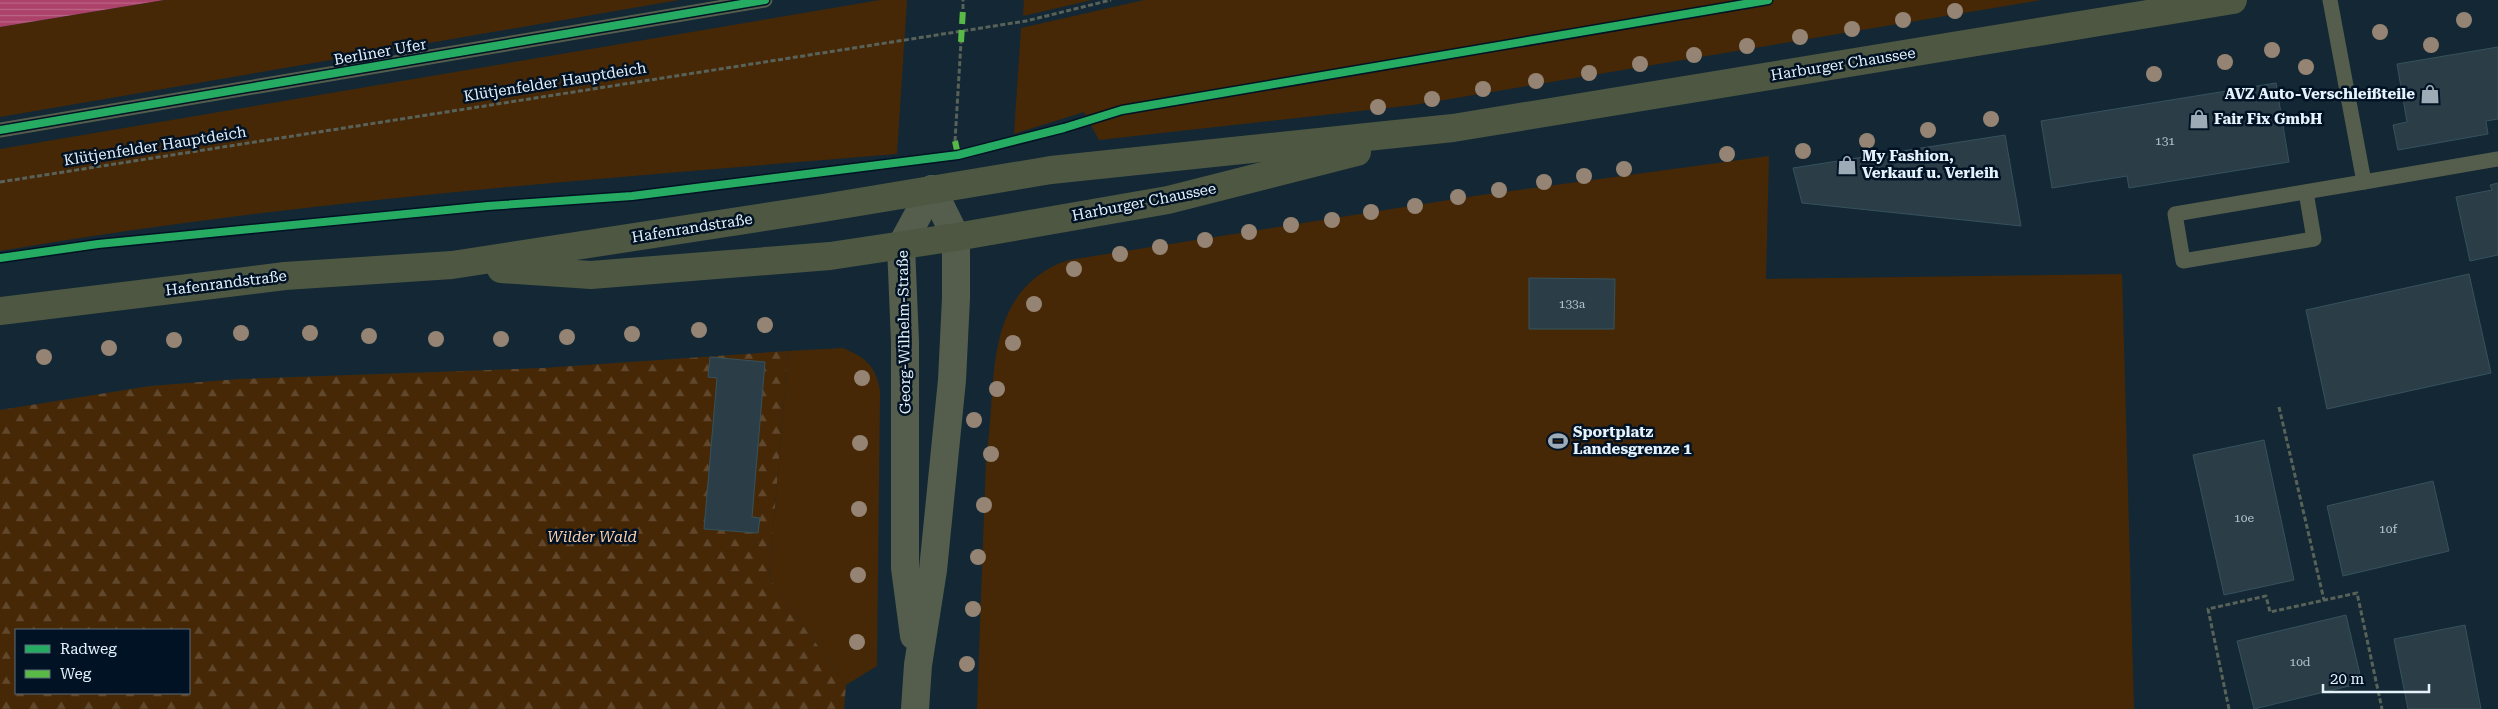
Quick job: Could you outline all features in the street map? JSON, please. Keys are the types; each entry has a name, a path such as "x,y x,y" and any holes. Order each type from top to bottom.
{"main road":[{"name":"Harburger Chaussee","path":"932,189 1051,170 1453,128 2233,0"},
{"name":"Harburger Chaussee","path":"830,256 956,237 1168,200 1453,128"},
{"name":"Hafenrandstraße","path":"0,311 285,276 452,265 823,208 932,189"},
{"name":"Hafenrandstraße","path":"452,265 591,275 830,256"}],"street":[{"name":"Georg-Wilhelm-Straße","path":"916,709 918,665 933,570 952,380 956,237 932,189"},
{"name":"Georg-Wilhelm-Straße","path":"918,665 905,568 905,342 901,246 932,189"}],"lane":[{"name":"Berliner Ufer","path":"0,130 765,0"},
{"path":"2330,0 2364,182"},
{"path":"2306,192 2314,240 2183,261 2175,214 2498,159"}],"path":[{"path":"963,9 964,0"},
{"path":"955,141 961,42"},
{"path":"2280,407 2324,600"},
{"path":"2229,709 2208,610 2266,596 2270,612 2357,593 2382,709"}],"green space":[{"path":"164,0 679,0 0,117 0,27"},
{"path":"880,0 907,0 897,154 560,182 335,204 112,233 0,251 0,149"},
{"path":"1024,0 1092,0 1023,16"},
{"path":"1144,0 2041,0 1414,105 1099,140 1084,112 1014,134 1021,28"},
{"name":"Sportplatz Landesgrenze 1","path":"1769,156 1766,279 2122,274 2134,709 977,709 986,458 994,375 998,347 1005,322 1016,298 1034,279 1068,260 1474,196"},
{"path":"843,348 858,355 868,364 876,375 880,391 877,666 846,685 769,578 788,351"},
{"name":"Wilder Wald","path":"788,351 769,578 846,685 844,709 0,709 0,410 150,386 239,379 543,368"}],"shaded area":[{"path":"0,0 164,0 0,27"}],"building":[{"path":"2498,47 2498,119 2486,121 2488,134 2398,150 2393,125 2407,122 2397,64"},
{"path":"2276,83 2289,162 2129,188 2127,176 2052,188 2041,121"},
{"path":"2005,135 2021,226 1802,203 1793,168"},
{"path":"2498,183 2498,255 2470,261 2456,197 2492,190 2490,185"},
{"path":"2469,274 2491,373 2327,409 2306,310"},
{"path":"1529,278 1615,279 1614,329 1529,329"},
{"path":"710,357 765,362 752,517 760,518 758,533 704,529 717,378 708,377"},
{"path":"2264,440 2294,580 2224,595 2193,455"},
{"path":"2433,481 2449,551 2343,576 2327,506"},
{"path":"2346,615 2362,683 2254,709 2237,641"},
{"path":"2465,625 2481,709 2408,709 2394,639"}],"marked path":[{"path":"961,42 963,9"},
{"path":"955,141 958,155"}],"cycle path":[{"path":"0,130 765,0"},
{"path":"0,258 98,244 488,206 632,196 958,155 1064,128 1122,110 1768,0"}],"place":[{"name":"AVZ Auto-Verschleißteile","path":"2430,94"},
{"name":"Fair Fix GmbH","path":"2199,119"},
{"name":"My Fashion, Verkauf u. Verleih","path":"1847,165"},
{"name":"Sportplatz Landesgrenze 1","path":"1558,441"}]}
